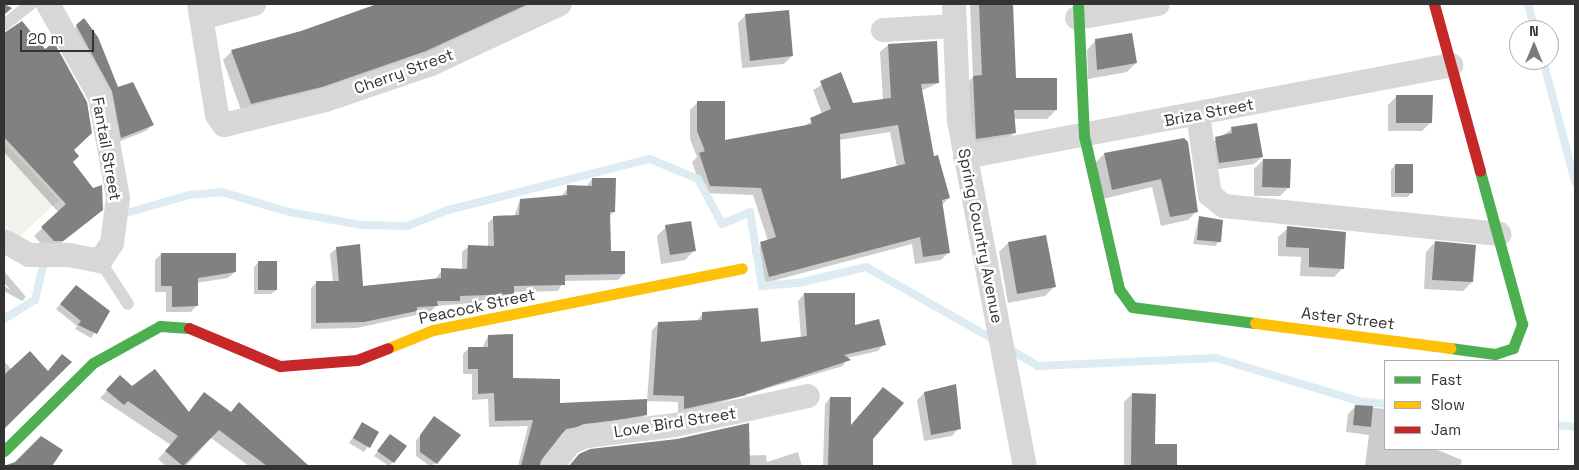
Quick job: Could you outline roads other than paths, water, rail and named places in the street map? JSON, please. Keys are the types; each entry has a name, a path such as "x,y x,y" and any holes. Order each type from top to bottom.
{"street":[{"name":"Fantail Street","path":"48,4 100,97 118,198 112,243 100,261"},
{"path":"201,11 254,4"},
{"name":"Cherry Street","path":"201,11 217,115 224,125 241,124 431,64 560,4"},
{"path":"1077,11 1158,4"},
{"name":"Aster Street","path":"1077,11 1084,136 1119,289 1132,307 1495,354 1513,348 1522,324 1500,234 1434,4"},
{"path":"883,30 954,15"},
{"name":"Spring Country Avenue","path":"954,15 965,157 1025,466"},
{"name":"Briza Street","path":"965,157 1198,115 1451,65"},
{"path":"1198,115 1210,195 1224,206 1500,234"},
{"path":"4,241 29,256 69,255 100,261"},
{"name":"Peacock Street","path":"4,451 93,363 160,326 180,324 280,366 317,366 357,360 433,330 742,268"},
{"name":"Love Bird Street","path":"552,466 571,442 587,436 684,424 808,396"}],"lane":[{"path":"4,25 31,4"},
{"path":"100,261 128,304"}],"waterway":[{"path":"1528,4 1532,20"},
{"path":"1546,70 1575,182"},
{"path":"130,212 189,195 222,192 289,212 361,225 407,226 448,210 650,159 698,179 722,224 750,212 762,286 799,283 866,267 996,341"},
{"path":"4,319 35,300 45,258"},
{"path":"1008,348 1038,366 1216,358 1358,401 1384,404"},
{"path":"1559,425 1575,427"}]}
